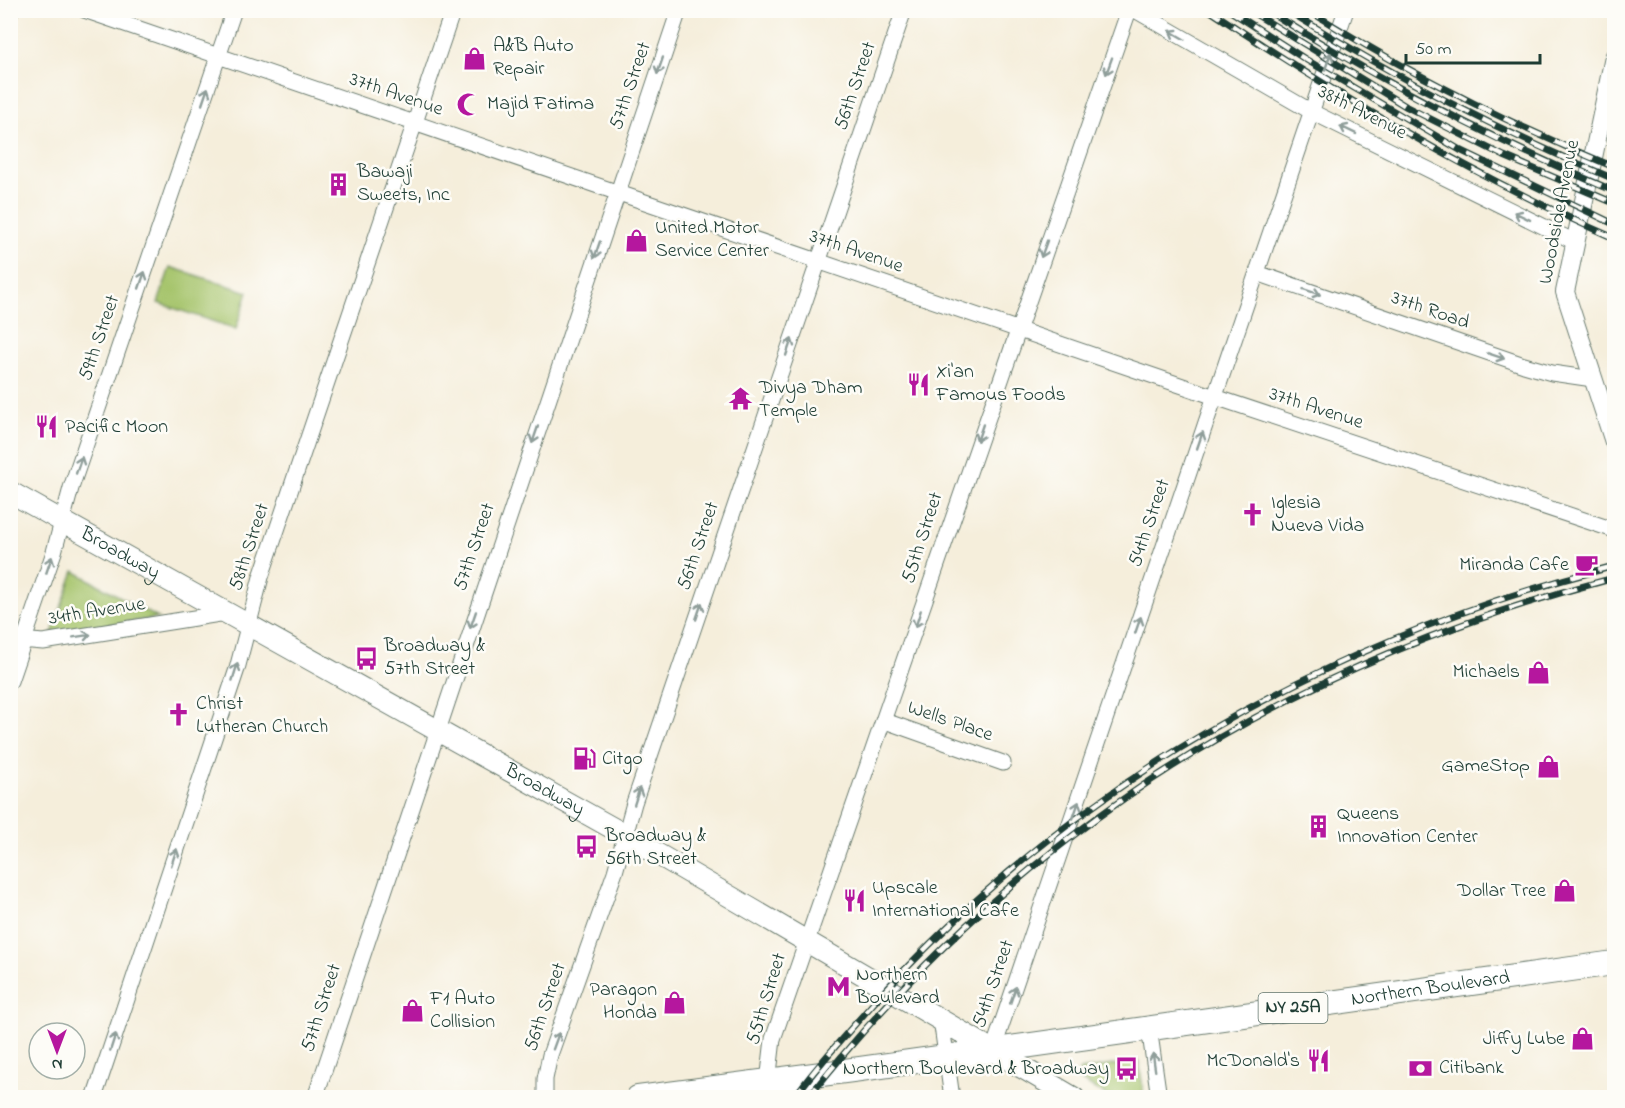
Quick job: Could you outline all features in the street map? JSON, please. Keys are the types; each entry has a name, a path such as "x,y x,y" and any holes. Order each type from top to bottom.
{"main road":[{"name":"Broadway","path":"10,492 625,835 1074,1098"},
{"name":"Northern Boulevard","path":"638,1098 753,1088 945,1056 1614,963"}],"street":[{"name":"37th Avenue","path":"84,10 1215,397 1614,530"},
{"name":"59th Street","path":"10,681 17,640 62,520 234,10"},
{"name":"58th Street","path":"94,1098 237,669 261,577 453,10"},
{"name":"57th Street","path":"315,1098 436,729 679,10"},
{"name":"56th Street","path":"545,1098 545,1079 550,1055 615,873 625,835 904,10"},
{"name":"55th Street","path":"753,1088 770,1049 885,721 1016,328 1129,10"},
{"name":"38th Avenue","path":"1135,10 1312,112 1575,242"},
{"name":"54th Street","path":"993,1050 1346,10"},
{"name":"Woodside Avenue","path":"1614,57 1565,292 1614,442"},
{"name":"37th Road","path":"1257,273 1524,365 1593,379"},
{"name":"34th Avenue","path":"17,640 44,642 226,613"},
{"name":"Wells Place","path":"885,721 1003,763"},
{"name":"54th Street","path":"941,1019 952,1098"},
{"path":"1149,1027 1159,1098"}],"green space":[{"path":"170,267 248,292 236,329 158,303"},
{"path":"74,571 158,618 52,633"},
{"path":"1139,1061 1144,1097 1109,1097 1076,1078 1080,1070"}],"railway":[{"path":"1209,10 1307,73 1407,133 1509,188 1614,238"},
{"path":"1229,10 1305,59 1460,150 1614,224"},
{"path":"1249,10 1407,107 1504,156 1614,203"},
{"path":"1267,10 1437,108 1524,151 1614,191"},
{"path":"1287,10 1448,102 1614,179"},
{"path":"1308,10 1458,95 1535,133 1614,167"},
{"path":"794,1098 871,1006 948,927 1030,854 1118,789 1210,730 1305,679 1405,634 1508,597 1614,566"},
{"path":"808,1098 889,1003 976,916 1069,839 1167,770 1271,709 1380,657 1494,614 1614,578"}],"place":[{"name":"A&B Auto Repair","path":"475,58"},
{"name":"Majid Fatima","path":"469,104"},
{"name":"Bawaji Sweets, Inc","path":"339,184"},
{"name":"United Motor Service Center","path":"637,240"},
{"name":"Xi'an Famous Foods","path":"918,384"},
{"name":"Divya Dham Temple","path":"741,399"},
{"name":"Pacific Moon","path":"47,427"},
{"name":"Iglesia Nueva Vida","path":"1253,515"},
{"name":"Miranda Cafe","path":"1587,565"},
{"name":"Broadway & 57th Street","path":"366,658"},
{"name":"Michaels","path":"1538,672"},
{"name":"Christ Lutheran Church","path":"178,715"},
{"name":"Citgo","path":"584,759"},
{"name":"GameStop","path":"1548,766"},
{"name":"Queens Innovation Center","path":"1319,826"},
{"name":"Broadway & 56th Street","path":"587,847"},
{"name":"Dollar Tree","path":"1564,891"},
{"name":"Upscale International Cafe","path":"854,900"},
{"name":"Northern Boulevard","path":"838,986"},
{"name":"Paragon Honda","path":"675,1002"},
{"name":"F1 Auto Collision","path":"412,1010"},
{"name":"Jiffy Lube","path":"1583,1039"},
{"name":"McDonald's","path":"1318,1061"},
{"name":"Citibank","path":"1421,1068"},
{"name":"Northern Boulevard & Broadway","path":"1127,1069"}]}
